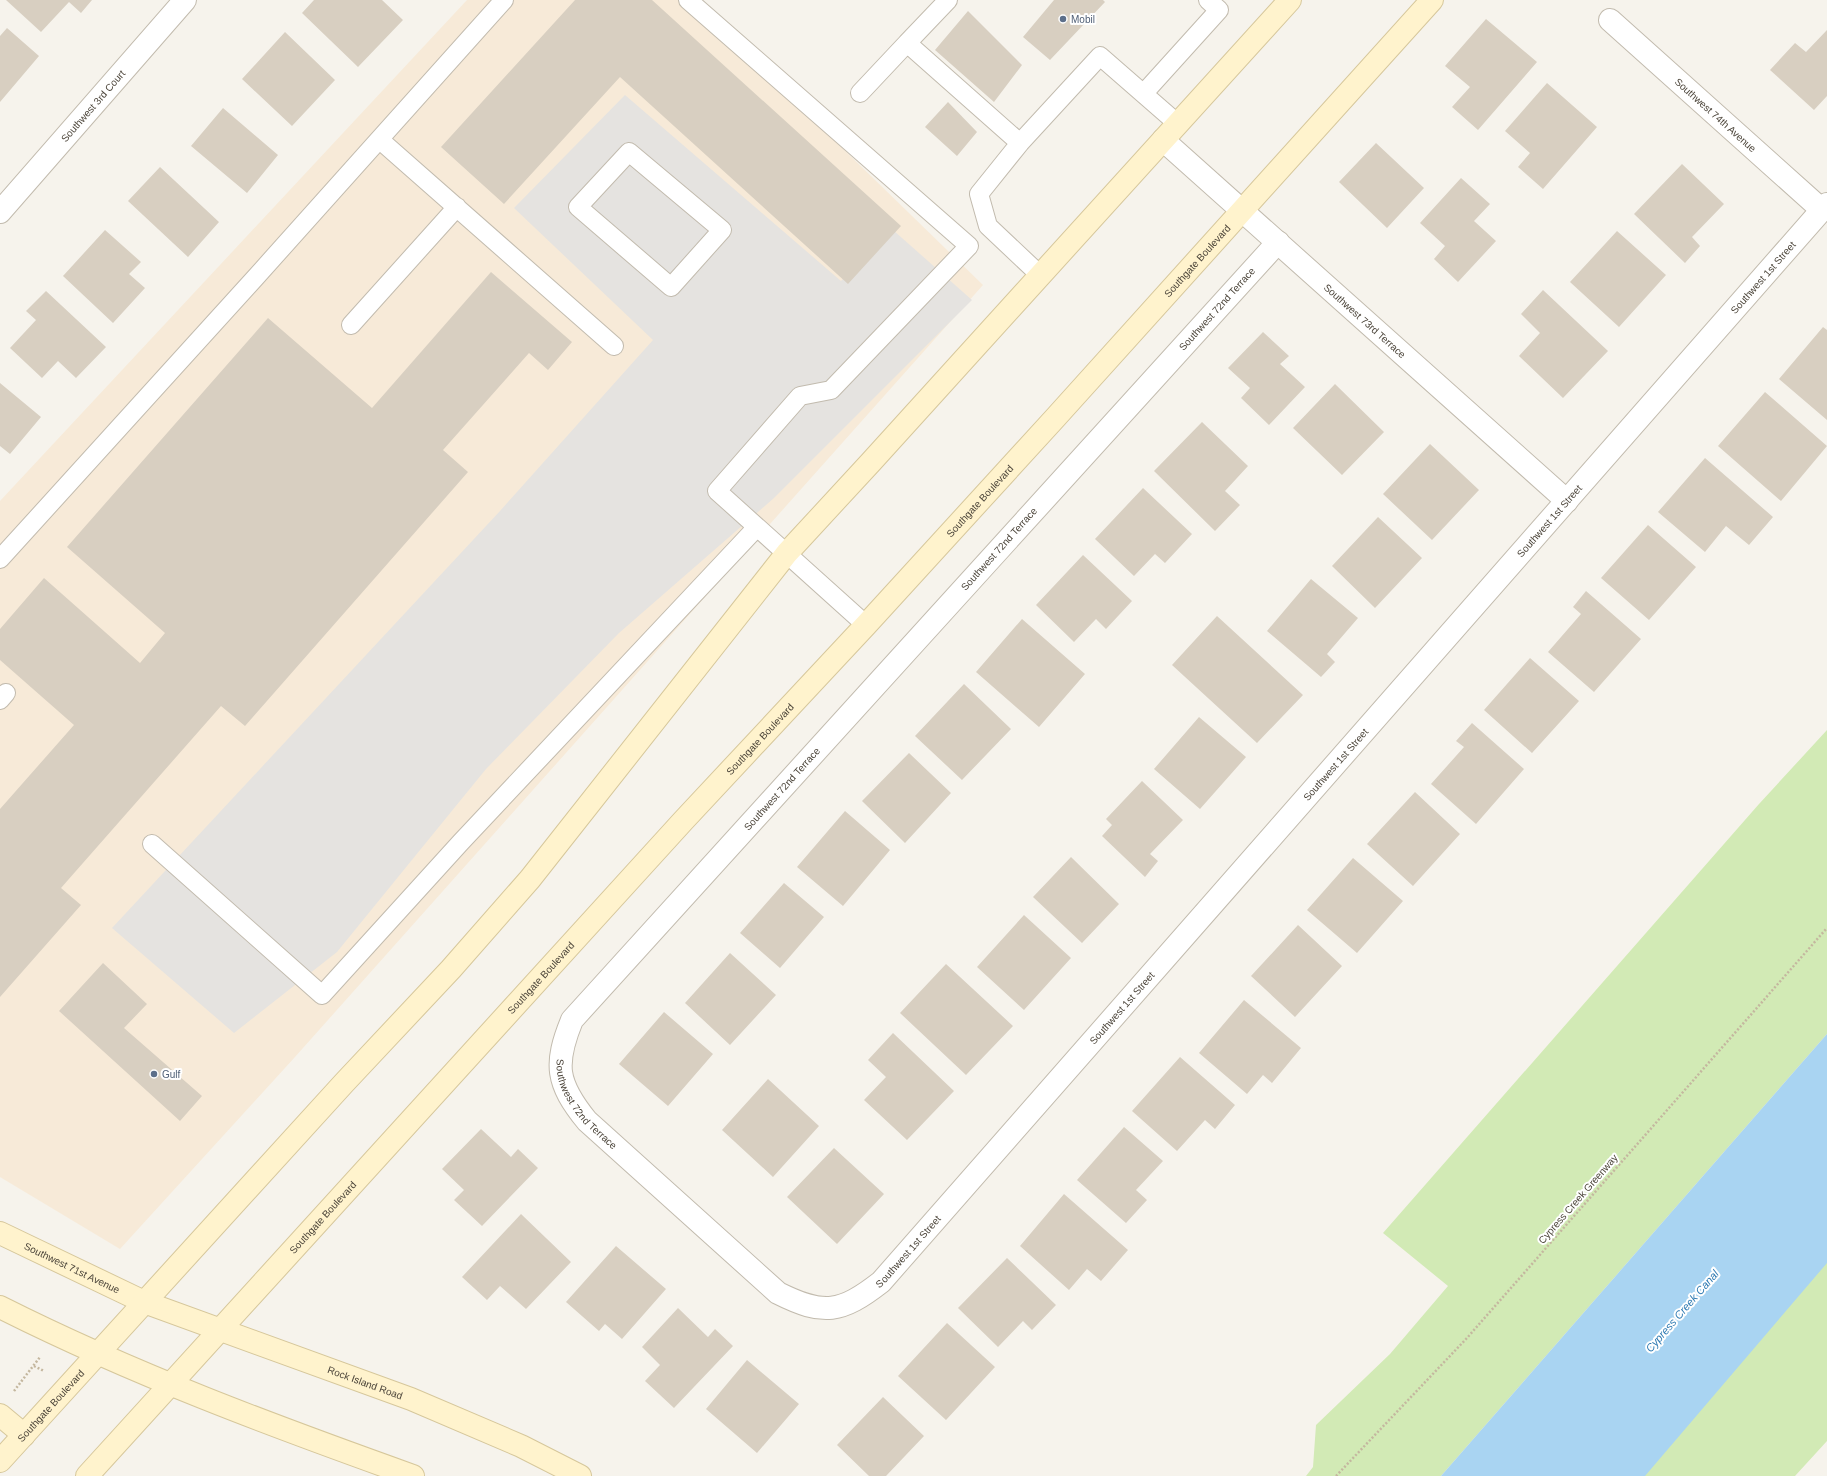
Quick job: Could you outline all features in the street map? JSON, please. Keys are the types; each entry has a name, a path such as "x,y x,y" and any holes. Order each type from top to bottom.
{"main road":[{"name":"Southgate Boulevard","path":"0,1461 97,1353 451,969 530,879 786,553 1041,276 1290,0"},
{"name":"Southgate Boulevard","path":"87,1476 170,1383 221,1329 683,821 866,625 1056,417 1432,0"},
{"name":"Southwest 71st Avenue","path":"0,1234 144,1302"},
{"name":"Rock Island Road","path":"144,1302 411,1399 521,1446 580,1476"},
{"path":"0,1307 97,1353 203,1398 413,1476"},
{"path":"5,1406 24,1434"}],"street":[{"name":"Southwest 3rd Court","path":"0,212 185,0"},
{"name":"Southwest 74th Avenue","path":"1610,20 1825,207"},
{"name":"Southwest 73rd Terrace","path":"1164,140 1567,501"},
{"name":"Southwest 1st Street","path":"833,1308 861,1298 881,1282 1825,207"},
{"name":"Southwest 72nd Terrace","path":"833,1308 816,1308 798,1303 778,1293 587,1121 574,1105 564,1087 559,1065 565,1038 572,1020 1278,242"}],"lane":[{"path":"0,559 380,140 504,0"},
{"path":"688,0 969,246"},
{"path":"860,93 948,0"},
{"path":"1144,93 1219,3"},
{"path":"907,43 1020,143"},
{"path":"1041,276 988,226 979,194 1020,143 1100,56 1178,124"},
{"path":"380,140 614,346"},
{"path":"629,152 722,230 671,287 578,207 629,152"},
{"path":"351,326 457,207"},
{"path":"866,625 717,491 800,396 831,390 988,226"},
{"path":"152,844 322,995 466,836 757,527"}],"path":[{"name":"Cypress Creek Greenway","path":"1336,1476 1467,1338 1827,928"},
{"path":"5,1406 44,1353"},
{"path":"34,1366 46,1373"}],"shaded area":[{"path":"467,0 690,0 983,285 295,1057 120,1249 0,1177 0,501"},
{"path":"625,95 841,281 893,230 972,300 774,498 619,633 486,769 337,952 234,1033 112,928 500,511 653,340 514,208"}],"green space":[{"path":"1827,730 1827,1034 1441,1476 1306,1476 1313,1467 1316,1425 1390,1354 1448,1286 1383,1233 1759,804"},
{"path":"1827,1243 1827,1441 1795,1476 1624,1476"}],"water":[{"name":"Cypress Creek Canal","path":"1827,1034 1827,1263 1645,1476 1441,1476"}],"building":[{"path":"6,0 92,0 81,13 69,2 41,32"},
{"path":"314,0 382,0 403,20 358,67 302,13"},
{"path":"575,0 652,0 901,226 848,284 620,77 504,204 441,147"},
{"name":"Mobil","path":"1054,0 1103,0 1105,2 1050,60 1023,37"},
{"path":"968,11 1022,65 994,102 935,50"},
{"path":"1486,19 1537,62 1478,130 1452,107 1470,87 1445,66"},
{"path":"7,28 39,56 0,102 0,36"},
{"path":"1827,30 1827,96 1814,110 1770,70 1795,43 1806,52"},
{"path":"285,32 335,80 292,126 242,79"},
{"path":"1547,83 1597,127 1543,189 1518,167 1530,153 1505,131"},
{"path":"948,102 977,132 957,156 925,127"},
{"path":"223,108 278,155 247,193 191,146"},
{"path":"1376,143 1424,188 1387,228 1339,182"},
{"path":"1682,164 1724,204 1692,237 1700,246 1685,263 1634,214"},
{"path":"160,167 219,222 188,257 128,201"},
{"path":"1461,178 1490,204 1474,221 1496,241 1458,282 1434,259 1445,246 1420,223"},
{"path":"105,230 141,262 129,274 145,288 113,323 63,276"},
{"path":"1617,231 1666,275 1619,327 1570,282"},
{"path":"491,272 572,342 548,370 529,353 443,450 468,472 245,726 221,706 61,888 81,905 0,997 0,809 74,725 0,660 0,629 44,578 140,663 165,633 67,547 268,318 372,408"},
{"path":"1543,290 1608,351 1563,398 1519,356 1540,333 1521,314"},
{"path":"46,291 106,347 76,378 58,361 42,378 10,348 36,320 26,311"},
{"path":"1823,327 1827,330 1827,420 1779,379"},
{"path":"1263,332 1289,356 1280,364 1305,387 1269,425 1241,398 1250,388 1228,368"},
{"path":"0,383 41,417 10,454 0,446"},
{"path":"1335,384 1384,432 1342,475 1293,428"},
{"path":"1765,392 1827,446 1781,501 1718,446"},
{"path":"1202,422 1248,466 1225,491 1240,505 1215,531 1154,471"},
{"path":"1430,444 1479,490 1432,540 1383,494"},
{"path":"1705,458 1773,517 1749,545 1726,526 1705,552 1658,512"},
{"path":"1143,488 1192,534 1165,563 1155,554 1134,576 1095,539"},
{"path":"1378,517 1422,558 1375,608 1332,566"},
{"path":"1648,525 1696,567 1649,620 1601,578"},
{"path":"1083,555 1132,601 1106,629 1096,619 1074,642 1036,605"},
{"path":"1311,579 1358,618 1327,654 1335,662 1321,677 1267,631"},
{"path":"1586,591 1641,639 1594,692 1548,652 1581,614 1573,607"},
{"path":"1217,616 1303,695 1257,743 1172,665"},
{"path":"1022,619 1085,674 1039,727 976,672"},
{"path":"1530,658 1579,701 1532,753 1484,710"},
{"path":"964,684 1011,729 962,780 915,736"},
{"path":"1199,717 1246,757 1200,809 1154,769"},
{"path":"1472,723 1524,769 1476,824 1431,784 1464,747 1456,741"},
{"path":"909,753 951,793 905,843 862,801"},
{"path":"1142,781 1183,820 1150,854 1158,861 1145,877 1102,836 1112,825 1106,819"},
{"path":"1415,792 1460,834 1413,886 1367,844"},
{"path":"845,811 890,850 843,906 797,867"},
{"path":"1071,857 1119,904 1082,943 1033,897"},
{"path":"1353,858 1403,901 1357,953 1307,910"},
{"path":"784,883 824,917 780,968 740,933"},
{"path":"1024,915 1071,958 1024,1010 977,967"},
{"path":"1298,925 1342,966 1295,1017 1251,976"},
{"path":"730,953 776,995 730,1045 685,1003"},
{"path":"103,963 147,1004 124,1028 202,1096 180,1121 59,1011"},
{"path":"946,964 1013,1026 966,1075 900,1013"},
{"path":"1244,1000 1301,1048 1272,1083 1263,1075 1247,1094 1199,1053"},
{"path":"664,1012 713,1054 668,1106 619,1064"},
{"path":"893,1033 954,1091 907,1140 864,1100 886,1077 868,1060"},
{"path":"1180,1057 1235,1105 1215,1129 1205,1120 1177,1151 1132,1111"},
{"path":"768,1079 819,1126 773,1177 722,1130"},
{"path":"1124,1127 1163,1161 1136,1190 1147,1200 1126,1223 1077,1180"},
{"path":"481,1129 511,1157 518,1149 538,1168 482,1226 454,1200 464,1190 442,1169"},
{"path":"834,1148 884,1194 837,1244 787,1197"},
{"path":"1064,1194 1128,1250 1101,1281 1087,1269 1069,1290 1020,1246"},
{"path":"521,1214 571,1262 526,1309 500,1286 487,1300 462,1277"},
{"path":"616,1246 666,1289 622,1339 605,1324 599,1331 566,1302"},
{"path":"1007,1258 1056,1305 1032,1330 1023,1321 998,1347 958,1308"},
{"path":"678,1308 708,1337 715,1329 733,1346 674,1408 645,1381 660,1365 642,1347"},
{"path":"947,1323 995,1367 946,1420 898,1376"},
{"path":"747,1360 799,1404 757,1453 706,1409"},
{"path":"883,1397 924,1436 886,1476 869,1476 837,1445"}],"place":[{"name":"Mobil","path":"1063,19"},
{"name":"Gulf","path":"154,1074"}]}
